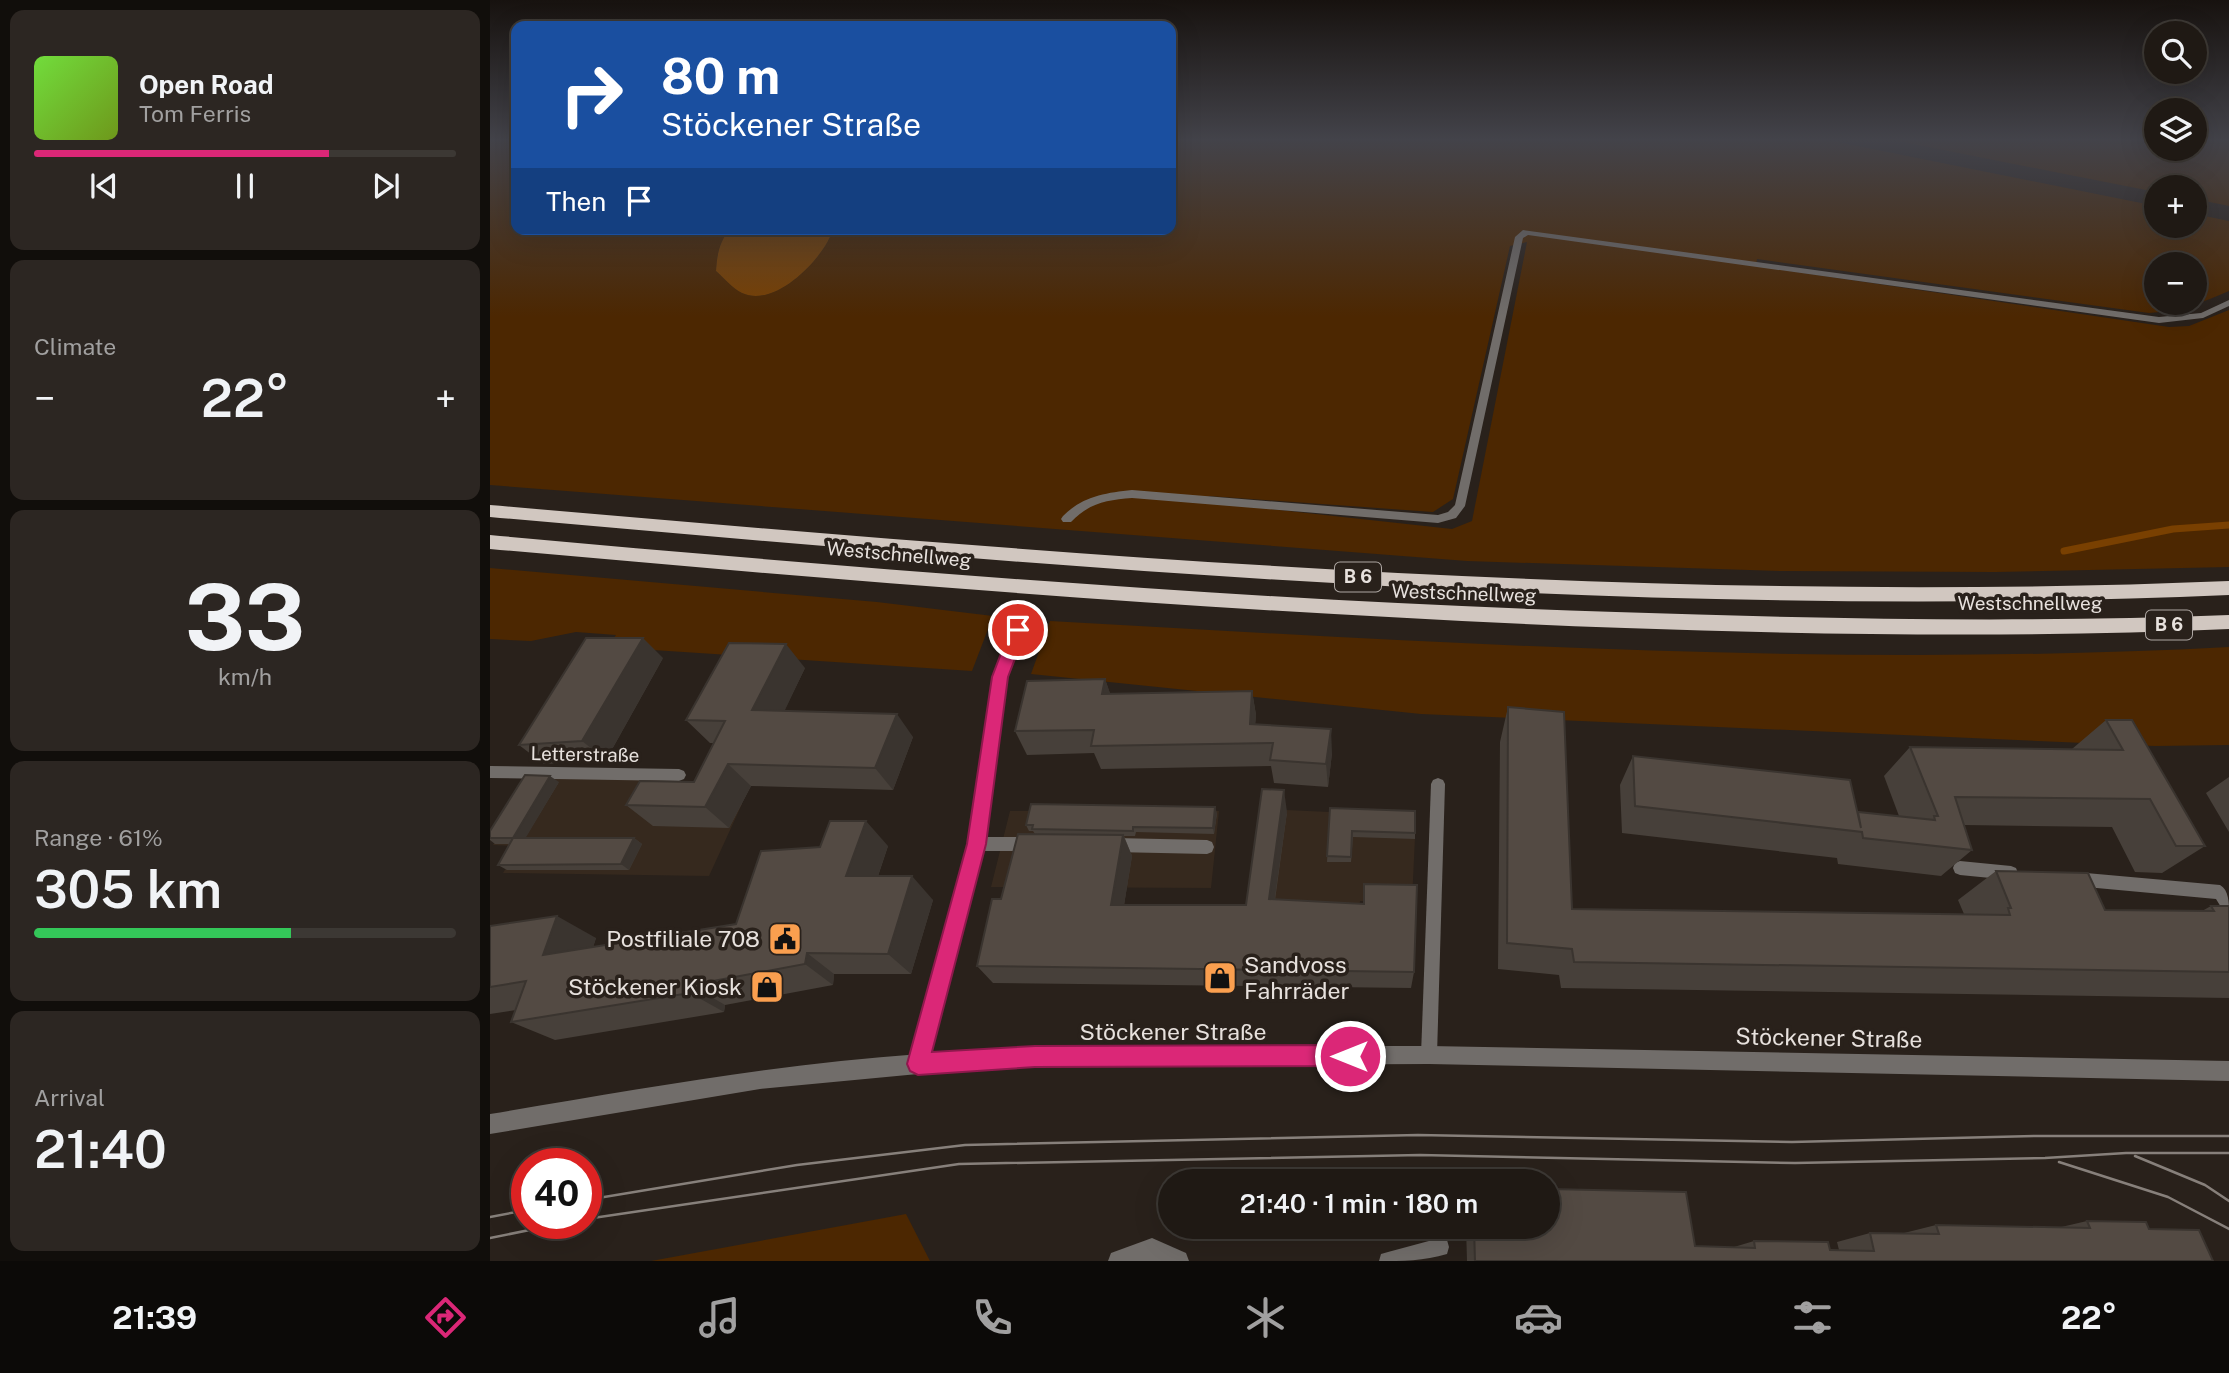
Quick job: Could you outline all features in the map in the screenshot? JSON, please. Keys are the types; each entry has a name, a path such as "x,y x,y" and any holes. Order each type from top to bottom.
{"highway":[{"name":"Westschnellweg","path":"490,511 1171,566 1491,584 1822,593 2229,589"},
{"name":"Westschnellweg","path":"490,542 1159,597 1463,616 1832,627 2109,626 2229,622"}],"street":[{"path":"918,1064 977,844 1000,677 1027,611"},
{"name":"Stöckener Straße","path":"490,1124 760,1079 918,1064 1035,1057 1429,1055 2229,1071"},
{"path":"1119,1261 1152,1249 1178,1261"}],"lane":[{"path":"1067,519 1080,504 1106,496 1132,494 1438,519 1452,515 1460,506 1519,237 1526,232 2159,320 2203,315 2229,303"},
{"name":"Letterstraße","path":"490,772 679,775"},
{"path":"1429,1055 1438,784"},
{"path":"977,844 1044,845"},
{"path":"1098,845 1207,847"},
{"path":"1959,868 2027,875"},
{"path":"2053,877 2220,892 2229,906"},
{"path":"1388,1261 1440,1247"}],"shaded area":[{"path":"490,199 511,199 511,235 726,235 719,249 716,271 738,291 754,296 781,289 794,280 816,259 830,237 828,235 1176,235 1176,199 2120,199 2144,204 2144,238 2207,238 2207,216 2229,221 2229,291 2207,300 2207,252 2144,252 2144,312 1757,259 1756,266 2169,327 2189,326 2229,310 2229,567 1995,572 1780,571 1467,561 490,485","holes":["1527,242 1472,521 1452,529 1206,502 1209,496 1433,512 1453,499 1510,246"]},
{"path":"2207,199 2229,199 2229,206 2207,201"},
{"path":"726,235 830,237 816,259 794,280 781,289 754,296 738,291 716,271"},
{"path":"490,568 877,602 993,616 972,671 607,647 616,635 576,632 531,641 490,639"},
{"path":"1050,621 1492,644 1787,654 2082,653 2229,647 2229,745 2155,746 1421,714 1031,674"},
{"path":"536,775 680,777 667,802 742,804 709,876 503,873 519,846 493,845"},
{"path":"1264,809 1416,816 1412,901 1360,901 1359,911 1248,908"},
{"path":"1010,811 1219,811 1211,888 991,887"},
{"path":"906,1214 930,1261 651,1261"}],"building":[{"path":"586,638 643,638 582,741 519,745"},
{"path":"729,643 786,644 752,710 897,714 875,768 728,764 705,807 626,805 640,781 694,782 725,721 686,720"},
{"path":"1105,679 1102,694 1252,691 1250,724 1331,729 1326,764 1270,760 1273,743 1091,746 1094,730 1015,731 1027,681"},
{"path":"1508,707 1564,712 1572,909 2010,915 2008,908 2011,908 1996,871 2088,873 2105,910 2214,911 2211,906 2229,906 2229,972 1574,962 1572,949 1507,943"},
{"path":"2106,720 2132,720 2205,846 2176,846 2150,799 1955,797 1972,850 1863,838 1862,832 1635,806 1633,756 1850,780 1861,828 1858,812 1935,820 1934,816 1938,816 1910,747 2123,750"},
{"path":"525,775 550,776 513,838 490,838 490,831"},
{"path":"1262,789 1284,790 1269,899 1364,904 1364,884 1417,885 1414,972 977,966 992,899 1001,899 1018,834 1123,835 1111,905 1246,905"},
{"path":"1031,804 1215,807 1213,828 1133,827 1133,831 1032,829 1033,825 1026,825"},
{"path":"1330,808 1415,811 1415,833 1352,831 1351,857 1327,856"},
{"path":"830,821 866,821 846,876 912,876 888,954 807,953 805,964 691,985 690,993 511,1022 526,981 490,987 490,926 557,916 543,955 736,924 761,851 820,847"},
{"path":"513,838 634,838 621,864 498,865"},
{"path":"1560,1189 1686,1192 1695,1246 1755,1248 1754,1241 1828,1242 1830,1250 1874,1251 1870,1233 1939,1234 1936,1225 2090,1228 2087,1221 2146,1222 2149,1229 2199,1230 2213,1261 1475,1261 1474,1239 1560,1239"}],"waterway":[{"path":"2064,551 2173,529 2229,525"}],"tram line":[{"path":"602,1197 797,1165 965,1145 1418,1135 1792,1142 2036,1136 2229,1136"},
{"path":"602,1217 959,1164 1420,1155 1795,1163 2045,1158 2126,1153 2229,1153"},
{"path":"2135,1156 2205,1185 2229,1201"},
{"path":"2059,1162 2168,1197 2229,1229"},
{"path":"490,1217 511,1213"},
{"path":"490,1238 511,1234"}],"place":[{"name":"Postfiliale 708","path":"785,939"},
{"name":"Sandvoss Fahrräder","path":"1220,978"},
{"name":"Stöckener Kiosk","path":"767,987"}],"route":[{"path":"1018,630 1000,677 977,844 918,1064 1035,1057 1350,1056"}]}
